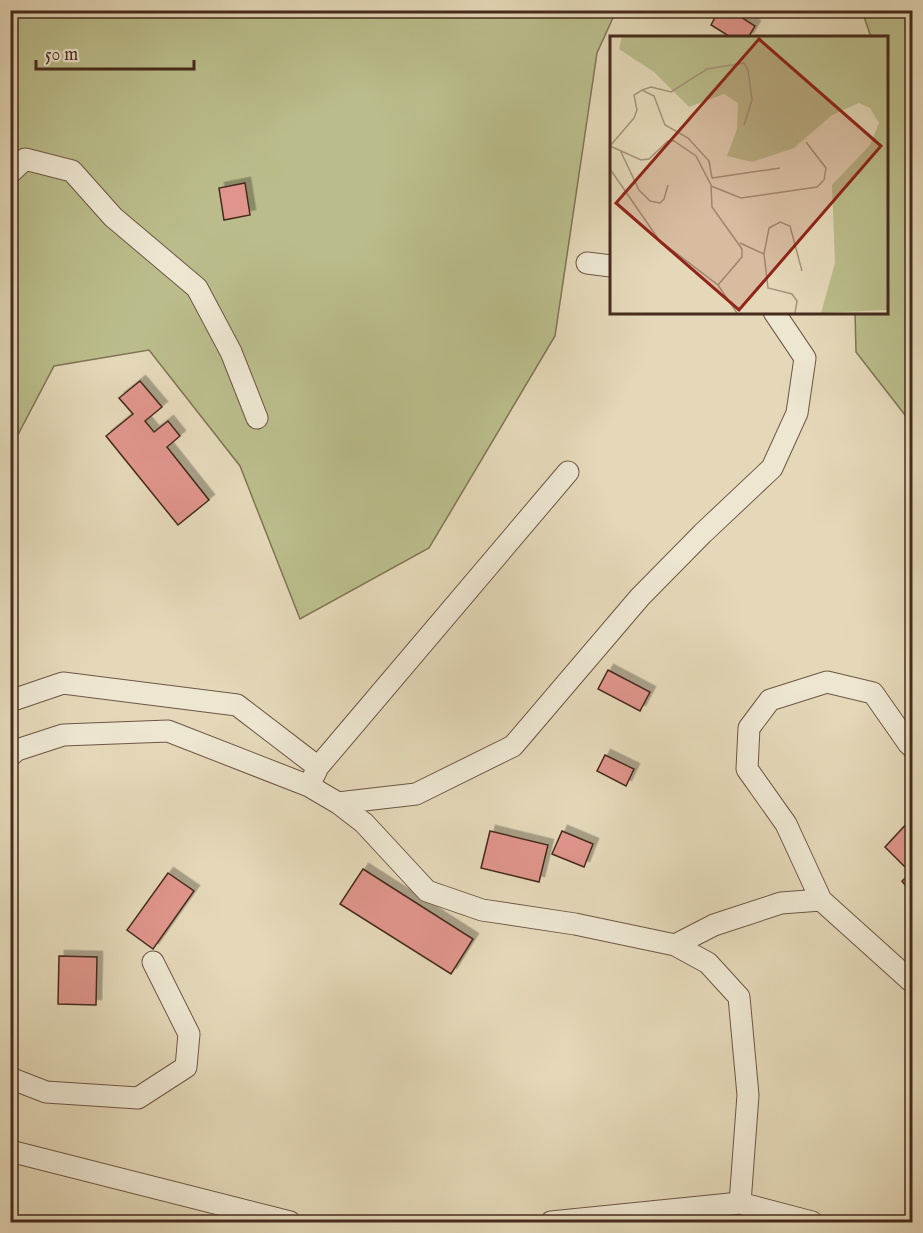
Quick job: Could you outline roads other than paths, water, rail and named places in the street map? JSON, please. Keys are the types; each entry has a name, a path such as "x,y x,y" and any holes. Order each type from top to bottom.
{"street":[{"path":"10,172 25,159 72,171 113,217 197,288 231,352 257,418"},
{"path":"587,264 610,266"},
{"path":"338,803 416,794 513,746 640,597 703,532 772,468 797,413 806,358 775,314"},
{"path":"309,786 318,767 568,472"},
{"path":"10,701 63,682 237,705 318,767"},
{"path":"912,747 873,693 827,682 770,700 749,728 747,769 786,824 821,900 912,982"},
{"path":"10,756 17,750 63,735 168,731 309,786 338,803 364,822 427,891 482,910 575,924 675,945 708,963 739,997 748,1095 740,1203"},
{"path":"675,945 714,925 781,903 821,900"},
{"path":"10,1078 46,1092 138,1098 186,1067 189,1034 153,962"},
{"path":"10,1151 290,1222"},
{"path":"550,1222 740,1203 812,1222"}]}
